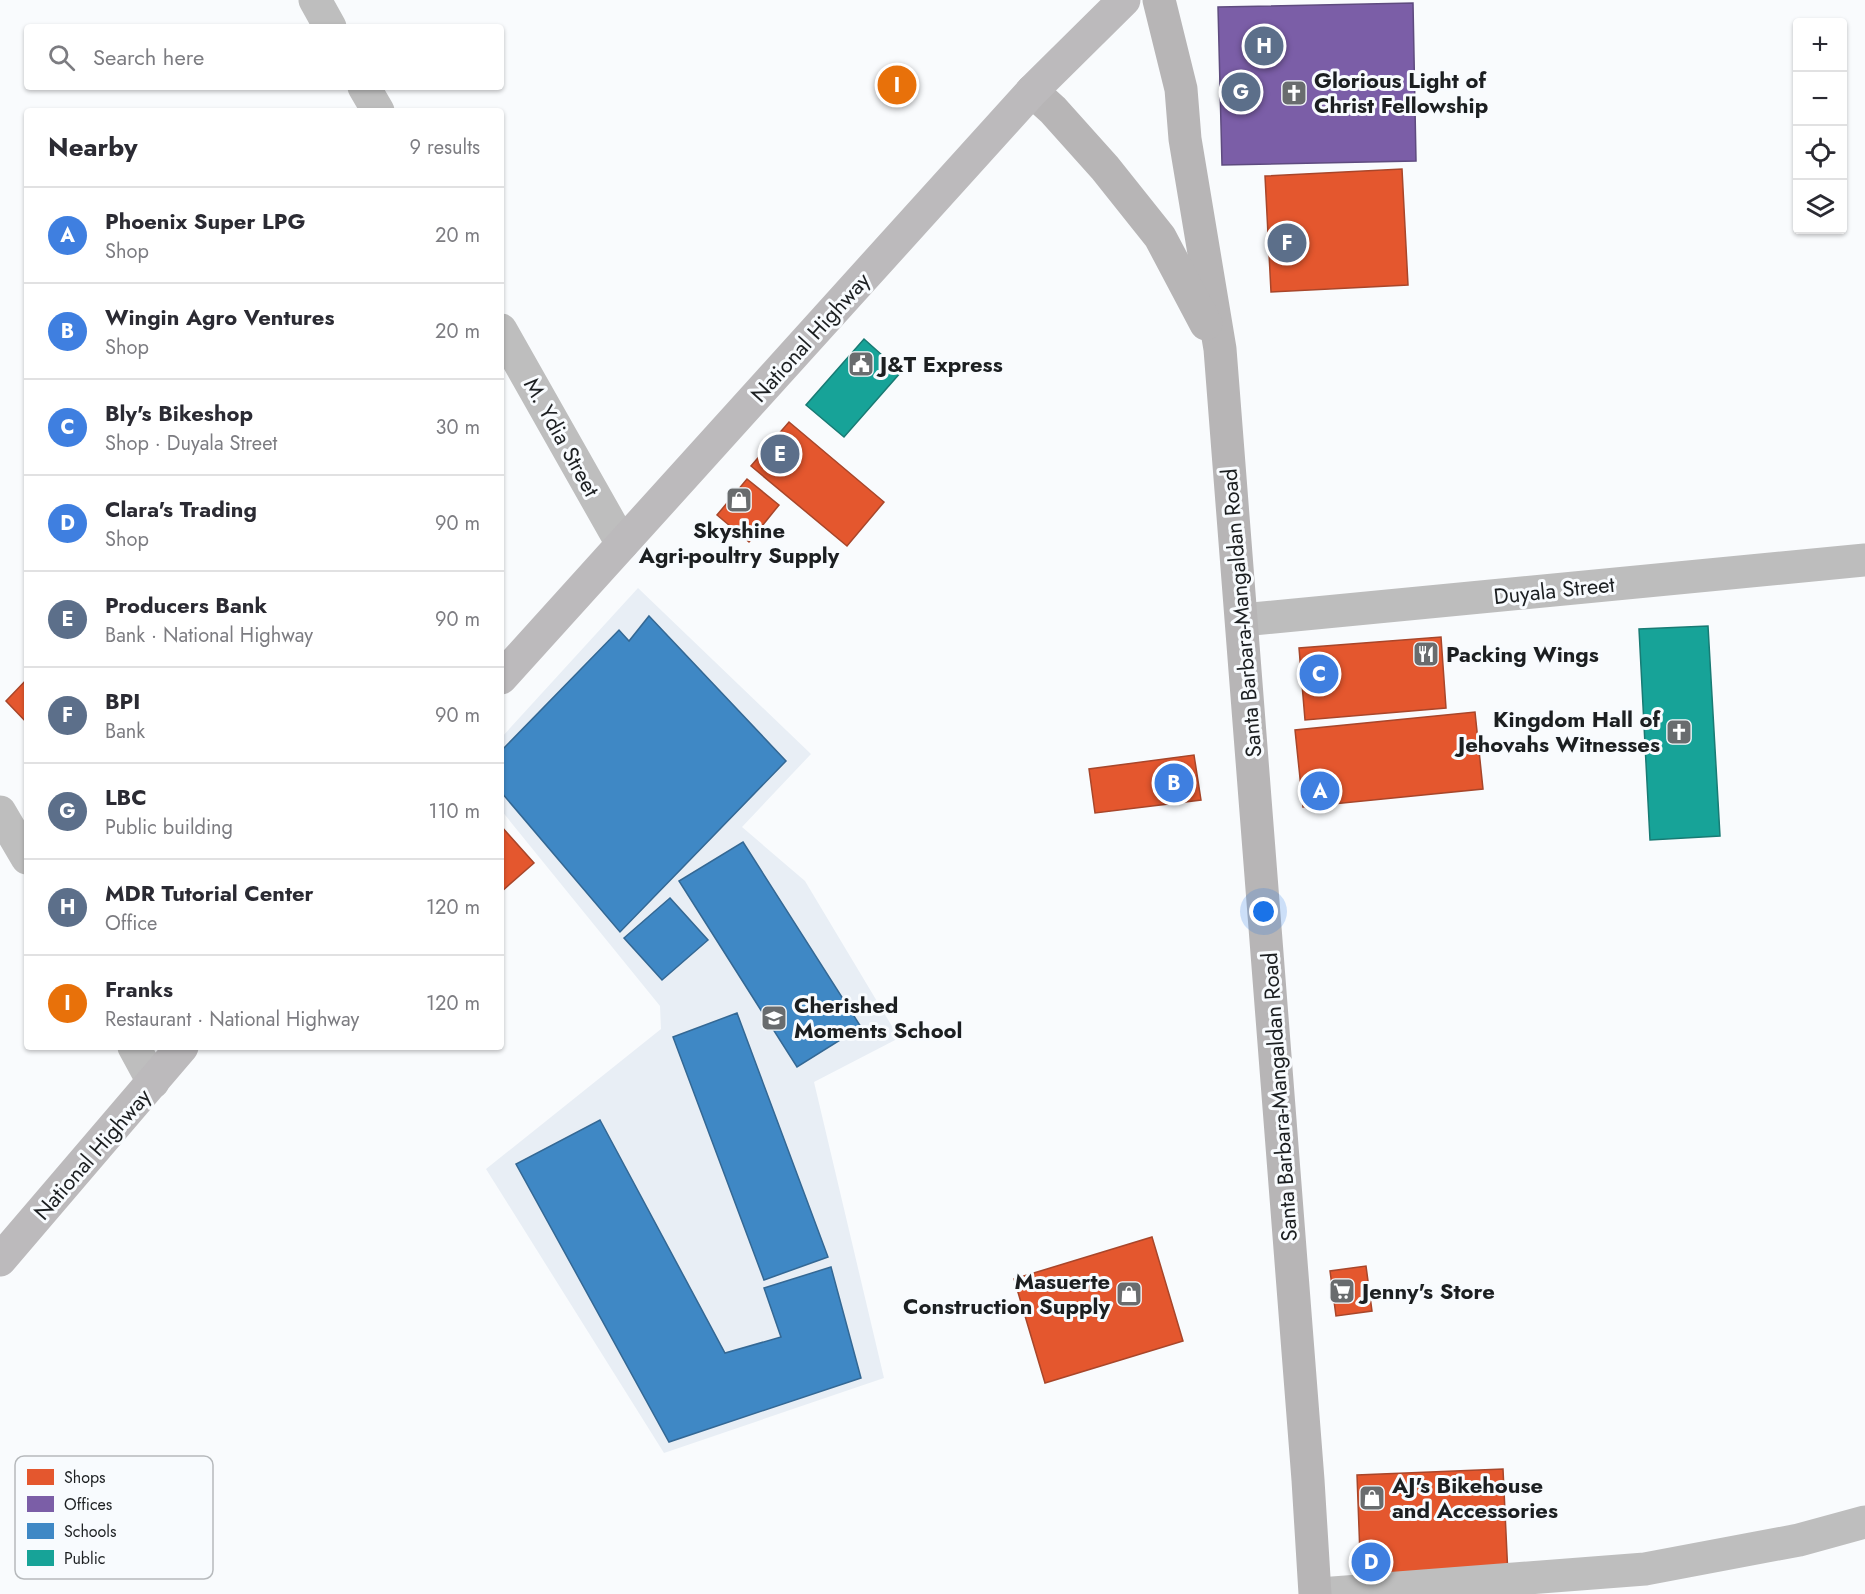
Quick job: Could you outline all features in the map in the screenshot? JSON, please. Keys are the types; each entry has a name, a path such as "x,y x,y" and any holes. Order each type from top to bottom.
{"highway":[{"name":"National Highway","path":"504,675 1032,91 1124,0"},
{"name":"National Highway","path":"0,1260 180,1050"}],"main road":[{"name":"Santa Barbara-Mangaldan Road","path":"1159,0 1181,89 1185,139 1220,350 1315,1594"},
{"name":"Santa Barbara-Mangaldan Road","path":"1032,91 1053,110 1105,168 1160,237 1220,350"}],"street":[{"path":"315,0 328,24"},
{"path":"366,90 376,108"},
{"name":"M. Ydia Street","path":"504,335 622,544"},
{"name":"Duyala Street","path":"1242,620 1865,560"},
{"path":"0,812 24,853"},
{"path":"136,1050 153,1082"},
{"path":"1320,1594 1645,1569 1798,1540 1865,1522"}],"shaded area":[{"name":"Cherished Moments School","path":"638,588 811,754 742,827 805,881 899,1038 814,1082 884,1378 664,1453 486,1169 661,1029 660,1006 504,814 504,735"}],"building: Shops":[{"path":"1402,169 1408,285 1271,292 1265,176"},
{"path":"789,422 884,502 847,546 751,466"},
{"path":"747,479 779,505 749,542 717,515"},
{"path":"1441,637 1446,708 1305,720 1299,648"},
{"path":"24,682 24,720 6,701"},
{"path":"1475,712 1483,789 1303,807 1295,730"},
{"path":"1194,755 1201,800 1095,813 1089,769"},
{"path":"504,829 534,863 504,889"},
{"path":"1152,1237 1183,1341 1045,1383 1014,1279"},
{"path":"1366,1266 1372,1311 1336,1316 1330,1271"},
{"path":"1503,1469 1508,1576 1361,1582 1357,1475"}],"building: Offices":[{"path":"1413,3 1416,161 1222,165 1218,7"}],"building: Schools":[{"path":"649,616 786,761 620,932 504,796 504,748 619,630 629,641"},
{"path":"743,842 861,1027 797,1067 679,881"},
{"path":"670,898 708,940 662,980 624,938"},
{"path":"737,1013 828,1257 764,1280 673,1037"},
{"path":"600,1120 725,1353 781,1337 764,1288 831,1267 861,1378 669,1442 516,1164"}],"building: Public":[{"path":"864,339 901,372 844,437 806,405"},
{"name":"Kingdom Hall of Jehovahs Witnesses","path":"1708,626 1720,836 1650,840 1639,629"}],"place":[{"name":"MDR Tutorial Center","path":"1264,46"},
{"name":"Franks","path":"897,85"},
{"name":"LBC","path":"1241,92"},
{"name":"Glorious Light of Christ Fellowship","path":"1294,93"},
{"name":"BPI","path":"1287,243"},
{"name":"J&T Express","path":"861,364"},
{"name":"Producers Bank","path":"780,454"},
{"name":"Skyshine Agri-poultry Supply","path":"739,500"},
{"name":"Packing Wings","path":"1426,654"},
{"name":"Bly's Bikeshop","path":"1319,674"},
{"name":"Kingdom Hall of Jehovahs Witnesses","path":"1679,732"},
{"name":"Wingin Agro Ventures","path":"1174,783"},
{"name":"Phoenix Super LPG","path":"1320,791"},
{"name":"Cherished Moments School","path":"774,1018"},
{"name":"Jenny's Store","path":"1342,1291"},
{"name":"Masuerte Construction Supply","path":"1129,1294"},
{"name":"AJ's Bikehouse and Accessories","path":"1372,1498"},
{"name":"Clara's Trading","path":"1371,1562"}]}
